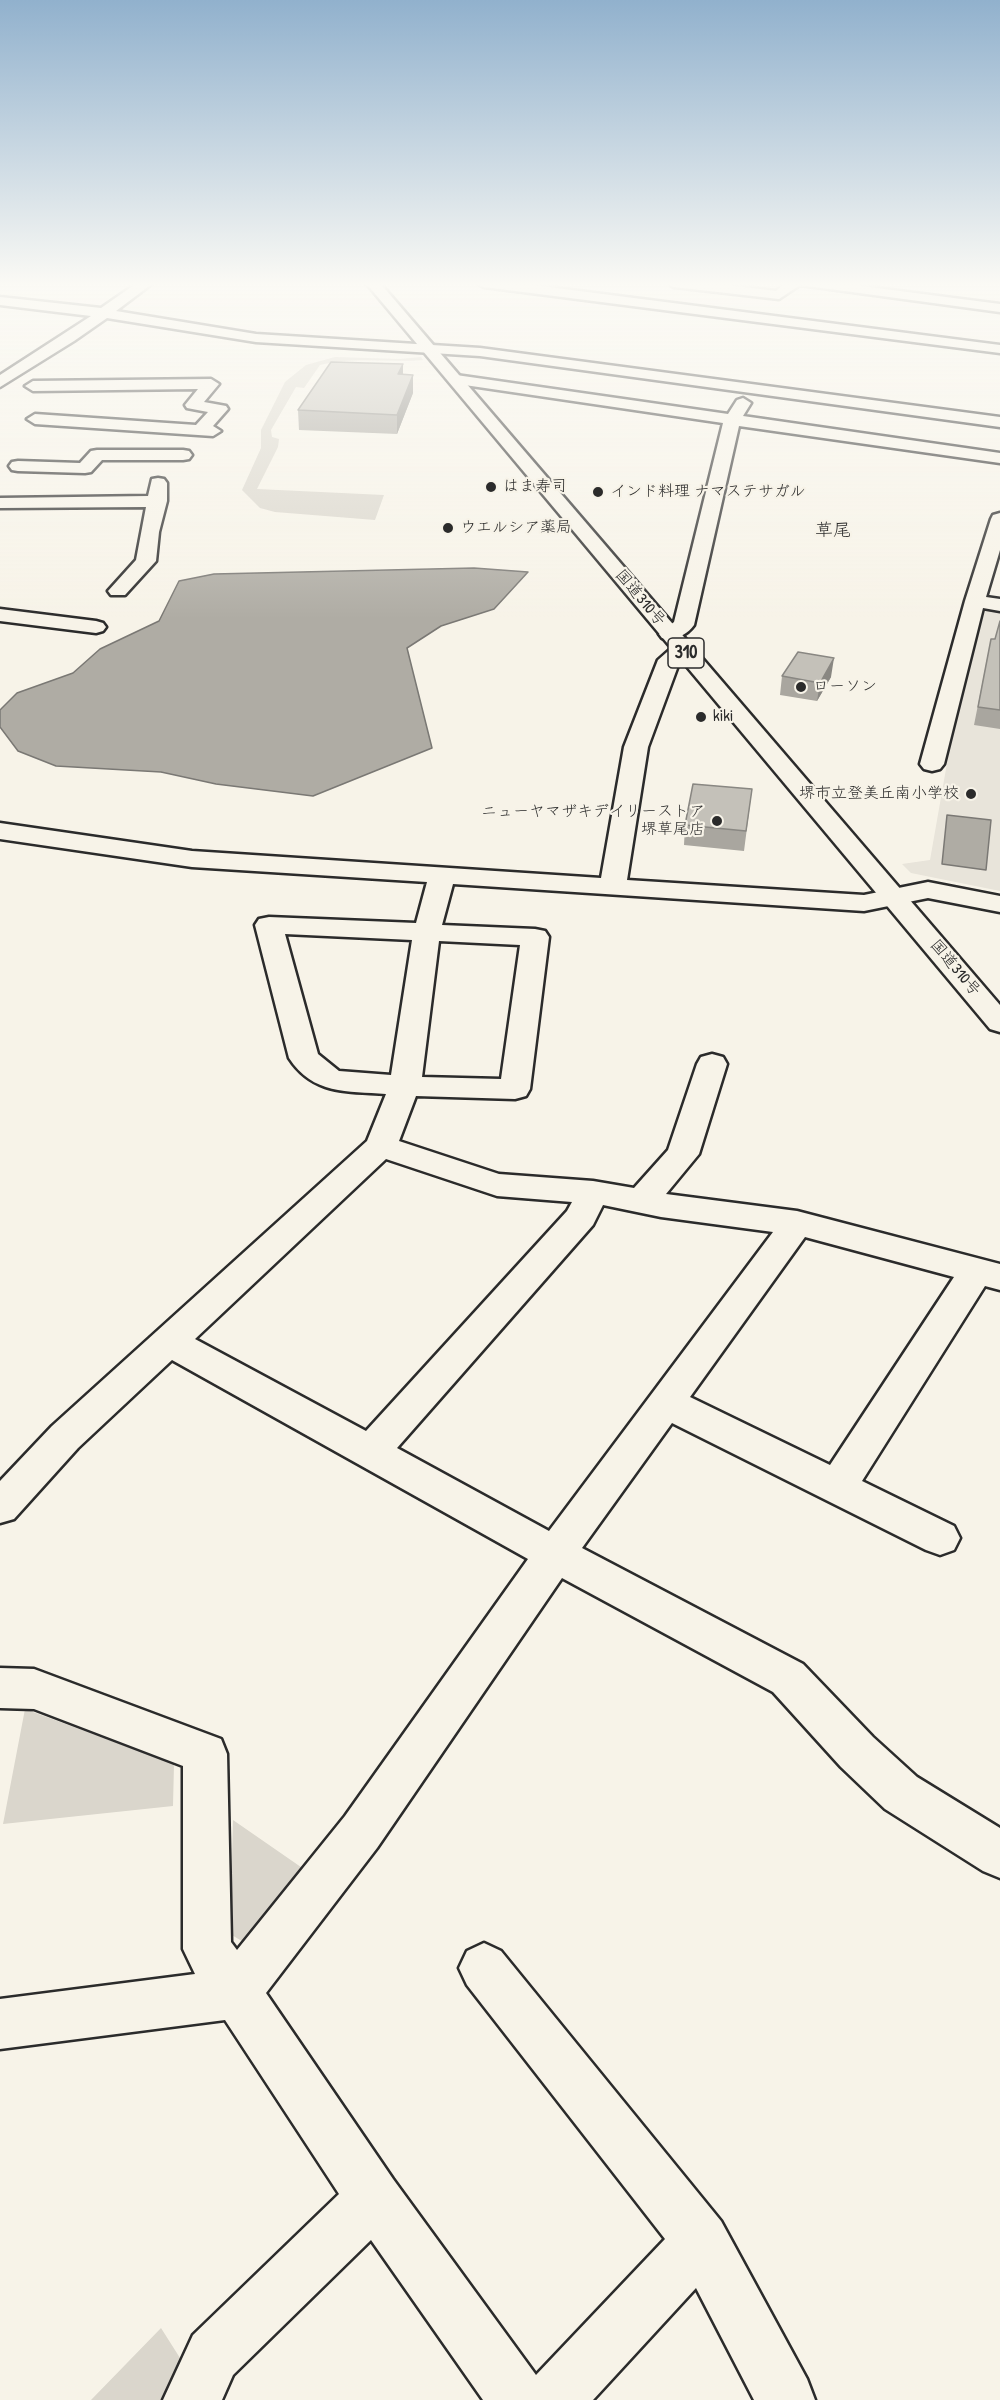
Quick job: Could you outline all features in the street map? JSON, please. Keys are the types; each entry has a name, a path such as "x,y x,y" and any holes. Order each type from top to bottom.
{"main road":[{"path":"0,503 6,496 35,419 34,395"},
{"path":"35,419 206,430 220,409 193,405 198,395"},
{"name":"国道310号","path":"469,395 1000,1023"},
{"path":"557,395 1000,458"},
{"path":"613,887 636,747 684,625 732,421 748,395"},
{"path":"797,395 1000,422"},
{"path":"18,466 85,468 97,455 183,455"},
{"path":"0,503 158,492 146,546 146,561 118,591"},
{"path":"932,765 975,601 1000,519"},
{"path":"975,601 1000,605"},
{"path":"0,615 96,627"},
{"path":"0,831 192,860 442,874 864,903 928,890 1000,904"},
{"path":"0,1507 65,1437 381,1146 405,1086 427,932 442,874"},
{"path":"269,925 535,937 515,1089 405,1086 331,1080 303,1058 269,925"},
{"path":"641,1201 683,1154 712,1064"},
{"path":"381,1146 497,1185 593,1192 797,1223 989,1273 837,1487"},
{"path":"370,1452 581,1217 593,1192"},
{"path":"0,2024 234,1994 361,1832 555,1554 797,1223"},
{"path":"169,1341 555,1554 788,1678 857,1752 901,1793 1000,1855"},
{"path":"667,1403 940,1538"},
{"path":"0,1688 34,1689 205,1754 207,1949 234,1994 374,2198 518,2400"},
{"path":"484,1968 701,2241 786,2400"},
{"path":"192,2400 213,2355 374,2198"},
{"path":"553,2400 701,2241"}],"shaded area":[{"path":"278,395 291,395 271,430 272,437 279,439 278,447 257,489 384,495 375,520 275,512 260,508 242,490 261,448 261,430"},
{"path":"474,568 528,572 494,609 441,626 407,648 432,748 313,796 216,784 161,772 56,766 18,751 0,727 0,710 17,693 73,673 100,649 159,621 179,581 214,574"},
{"name":"堺市立登美丘南小学校","path":"1000,609 1000,891 911,873 902,864 930,860 953,729 985,610"},
{"path":"947,815 991,820 986,870 942,864"},
{"path":"25,1709 174,1764 173,1806 3,1824"},
{"path":"233,1820 311,1874 252,1947 230,1934"},
{"path":"161,2328 187,2369 165,2400 91,2400"}],"building":[{"path":"308,395 405,395 397,415 298,410"},
{"path":"1000,621 1000,710 978,707 991,639 995,639"},
{"path":"798,652 834,658 820,683 782,676"},
{"path":"693,784 752,789 746,831 685,825"}],"place":[{"name":"はま寿司","path":"491,487"},
{"name":"インド料理 ナマステサガル","path":"598,492"},
{"name":"ウエルシア薬局","path":"448,528"},
{"name":"ローソン","path":"801,687"},
{"name":"kiki","path":"701,717"},
{"name":"堺市立登美丘南小学校","path":"971,794"},
{"name":"ニューヤマザキデイリーストア 堺草尾店","path":"717,821"}],"district":[{"name":"草尾","path":"833,531"}]}
